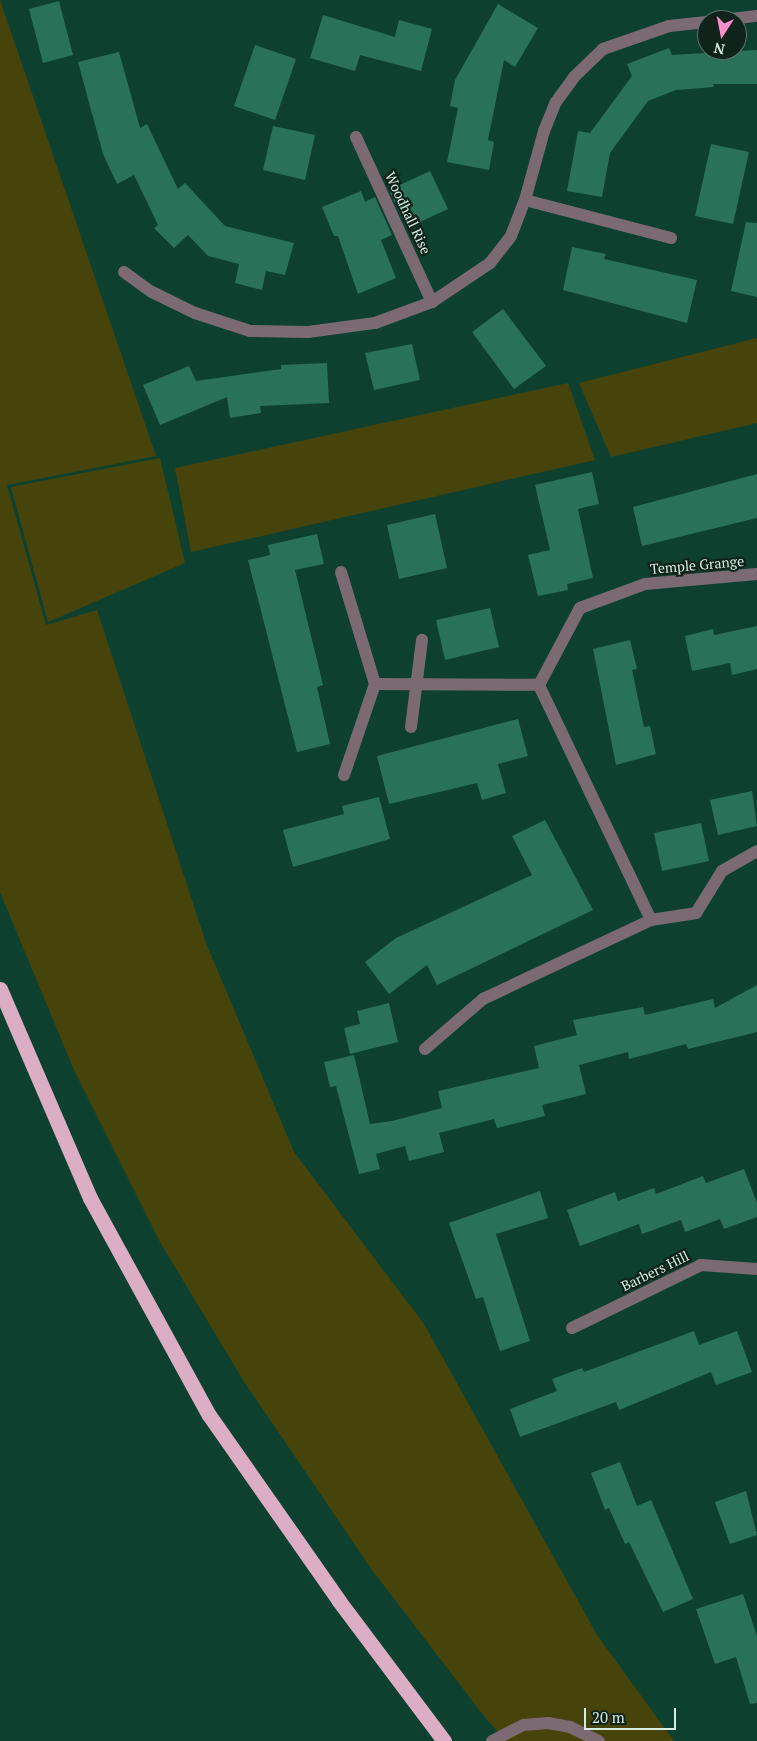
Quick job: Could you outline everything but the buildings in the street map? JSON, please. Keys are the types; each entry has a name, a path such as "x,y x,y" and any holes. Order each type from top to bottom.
{"highway":[{"path":"0,989 90,1198 209,1415 339,1602 444,1741"}],"street":[{"path":"124,272 152,292 195,313 250,331 308,332 375,323 432,302 490,262 511,236 525,200 544,131 556,102 574,77 603,49 669,26 697,23"},
{"name":"Woodhall Rise","path":"356,137 432,302"},
{"path":"525,200 671,238"},
{"path":"341,572 374,684 344,775"},
{"name":"Temple Grange","path":"539,685 580,608 645,584 757,574"},
{"path":"411,727 422,640"},
{"path":"374,684 417,681 539,685 651,920"},
{"path":"425,1049 483,999 651,920 696,913 722,871 757,851"},
{"name":"Barbers Hill","path":"572,1328 701,1265 757,1268"},
{"path":"492,1741 524,1725 548,1722 570,1727 599,1741"}],"shaded area":[{"path":"0,0 156,456 7,485 46,625 97,610 206,943 294,1152 424,1324 597,1635 674,1741 506,1741 484,1716 372,1570 243,1380 160,1242 74,1070 0,892"},
{"path":"757,338 757,423 611,457 579,383"},
{"path":"568,383 595,460 191,552 175,468"},
{"path":"160,458 185,563 48,622 11,487"}]}
